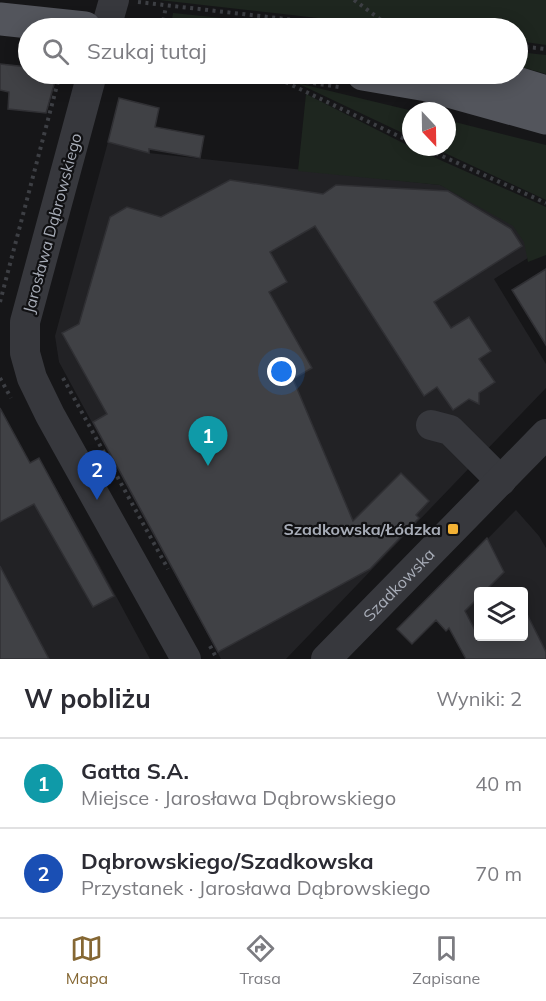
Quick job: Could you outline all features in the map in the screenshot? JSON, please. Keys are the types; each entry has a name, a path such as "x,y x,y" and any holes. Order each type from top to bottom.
{"main road":[{"path":"0,18 18,20"},
{"path":"421,84 546,118"},
{"path":"520,84 546,92"}],"street":[{"path":"111,18 121,0"},
{"name":"Jarosława Dąbrowskiego","path":"89,84 33,284 25,322 25,353 32,378 50,415 196,649"},
{"path":"431,425 450,430 501,481"},
{"name":"Szadkowska","path":"326,659 546,434"}],"path":[{"path":"121,0 274,18"},
{"path":"354,0 378,18"},
{"path":"164,18 166,6"},
{"path":"528,47 546,50"},
{"path":"0,302 57,84"},
{"path":"291,84 402,138"},
{"path":"442,156 546,203"},
{"path":"59,370 172,577"},
{"path":"196,649 217,659"}],"shaded area":[{"path":"159,0 546,0 546,45 528,42 528,18 318,18"},
{"path":"173,13 221,18 172,18"},
{"path":"528,53 546,55 546,74 528,69"},
{"path":"299,84 402,108 402,133"},
{"path":"306,94 402,142 402,156 431,156 546,207 546,255 528,262 524,242 513,226 440,185 298,171"},
{"path":"456,122 546,145 546,200 451,156 456,156"},
{"path":"108,142 149,153 440,185 546,229 544,248 494,279 546,364 546,388 286,659 221,659 59,362 55,336"},
{"path":"39,458 150,659 0,659 0,478"},
{"path":"516,510 539,536 546,548 546,659 479,659 440,587"}],"building":[{"path":"0,64 18,66 18,84 54,84 46,113 8,109 9,92 0,90"},
{"path":"119,98 159,108 155,127 204,136 200,158 149,149 149,153 108,142"},
{"path":"230,180 323,194 336,185 448,191 511,229 522,246 434,302 451,328 469,317 491,351 479,359 495,382 479,393 479,404 469,399 453,410 437,387 424,396 315,226 270,252 287,282 269,292 312,368 293,379 353,521 401,473 429,501 416,515 419,518 370,569 218,652 93,422 107,414 62,333 79,324 110,217 127,207 161,217"},
{"path":"546,269 546,345 512,290"},
{"path":"0,408 30,463 39,458 114,596 93,607 34,504 0,522"},
{"path":"487,538 504,572 489,587 474,587 474,602 465,611 474,628 474,641 528,641 528,616 546,652 546,659 466,659 449,628 446,631 436,620 412,644 397,629"},
{"path":"0,566 49,659 0,659"}],"place":[{"name":"Gatta S.A.","path":"208,466"},
{"name":"Dąbrowskiego/Szadkowska","path":"97,500"},
{"name":"Szadkowska/Łódzka","path":"453,529"}]}
